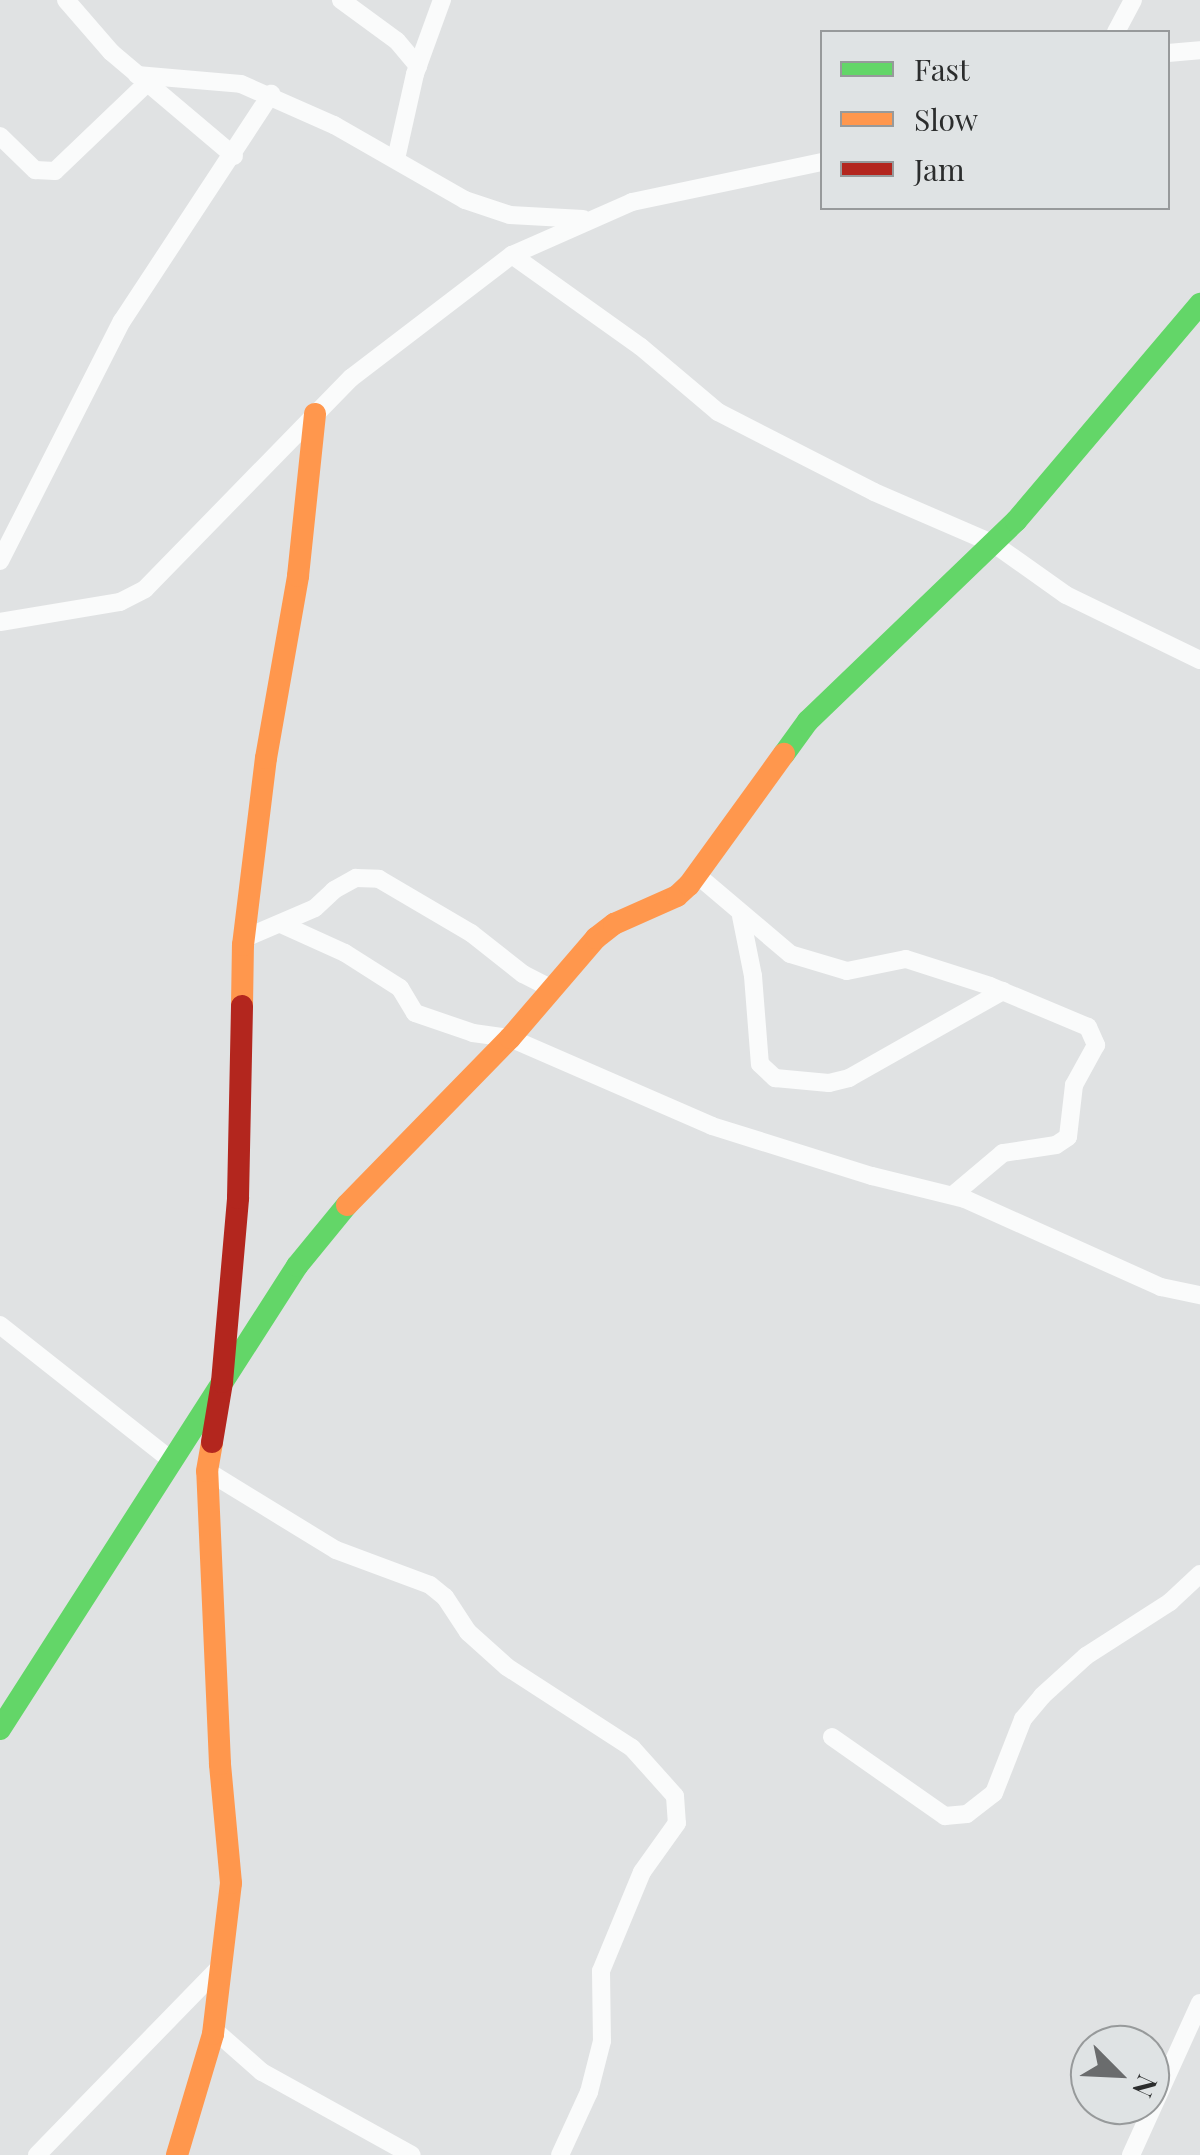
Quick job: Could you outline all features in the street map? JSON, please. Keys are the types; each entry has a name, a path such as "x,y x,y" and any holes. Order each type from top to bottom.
{"street":[{"path":"66,0 111,52 234,156"},
{"path":"342,0 398,41 418,66"},
{"path":"396,159 418,66 442,0"},
{"path":"1117,30 1133,0"},
{"path":"1170,53 1200,50"},
{"path":"0,136 35,170 56,171 142,79 227,80 271,94 465,200 510,216 588,219"},
{"path":"0,561 122,321 234,156 271,94"},
{"path":"0,622 120,602 145,589 351,378 512,256 588,219 668,194 820,162"},
{"path":"512,256 641,347 718,412 874,492 994,544 1066,595 1200,660"},
{"path":"0,1729 297,1266 352,1197 510,1038 614,924 677,896 697,875 808,721 994,544 1200,304"},
{"path":"176,2155 192,2116 213,2029 231,1883 220,1764 207,1471 222,1382 238,1198 243,939 266,758 298,576 315,414"},
{"path":"697,875 790,954 846,970 906,960 1003,991 1082,1023 1092,1032 1096,1045 1074,1085 1070,1130 1063,1142 1003,1153 953,1195"},
{"path":"243,939 315,908 334,890 356,878 379,879 471,933 524,974 553,989"},
{"path":"741,915 756,993 760,1064 776,1078 829,1083 849,1078 934,1034 1003,991"},
{"path":"280,924 400,988 415,1013 473,1033 510,1038 687,1118 872,1176 953,1195 1160,1287 1200,1295"},
{"path":"0,1325 172,1460"},
{"path":"207,1471 336,1550 430,1585 445,1597 468,1632 507,1666 632,1748 675,1796 677,1823 642,1872 602,1971 602,2041 589,2092 560,2155"},
{"path":"832,1737 945,1816 967,1814 994,1793 1023,1718 1042,1696 1086,1656 1170,1602 1199,1577"},
{"path":"37,2155 220,1967"},
{"path":"1130,2155 1200,2003"},
{"path":"213,2029 262,2072 412,2155"},
{"path":"192,2116 192,2155"}],"traffic: fast":[{"path":"784,754 808,721 1016,521 1200,304"},
{"path":"0,1729 297,1266 347,1205"}],"traffic: slow":[{"path":"242,1006 243,945 266,758 298,576 315,414"},
{"path":"347,1205 510,1038 596,938 614,924 677,896 689,885 784,754"},
{"path":"177,2155 213,2034 231,1883 220,1764 207,1471 212,1442"}],"traffic: jam":[{"path":"212,1442 222,1382 238,1198 242,1006"}]}
